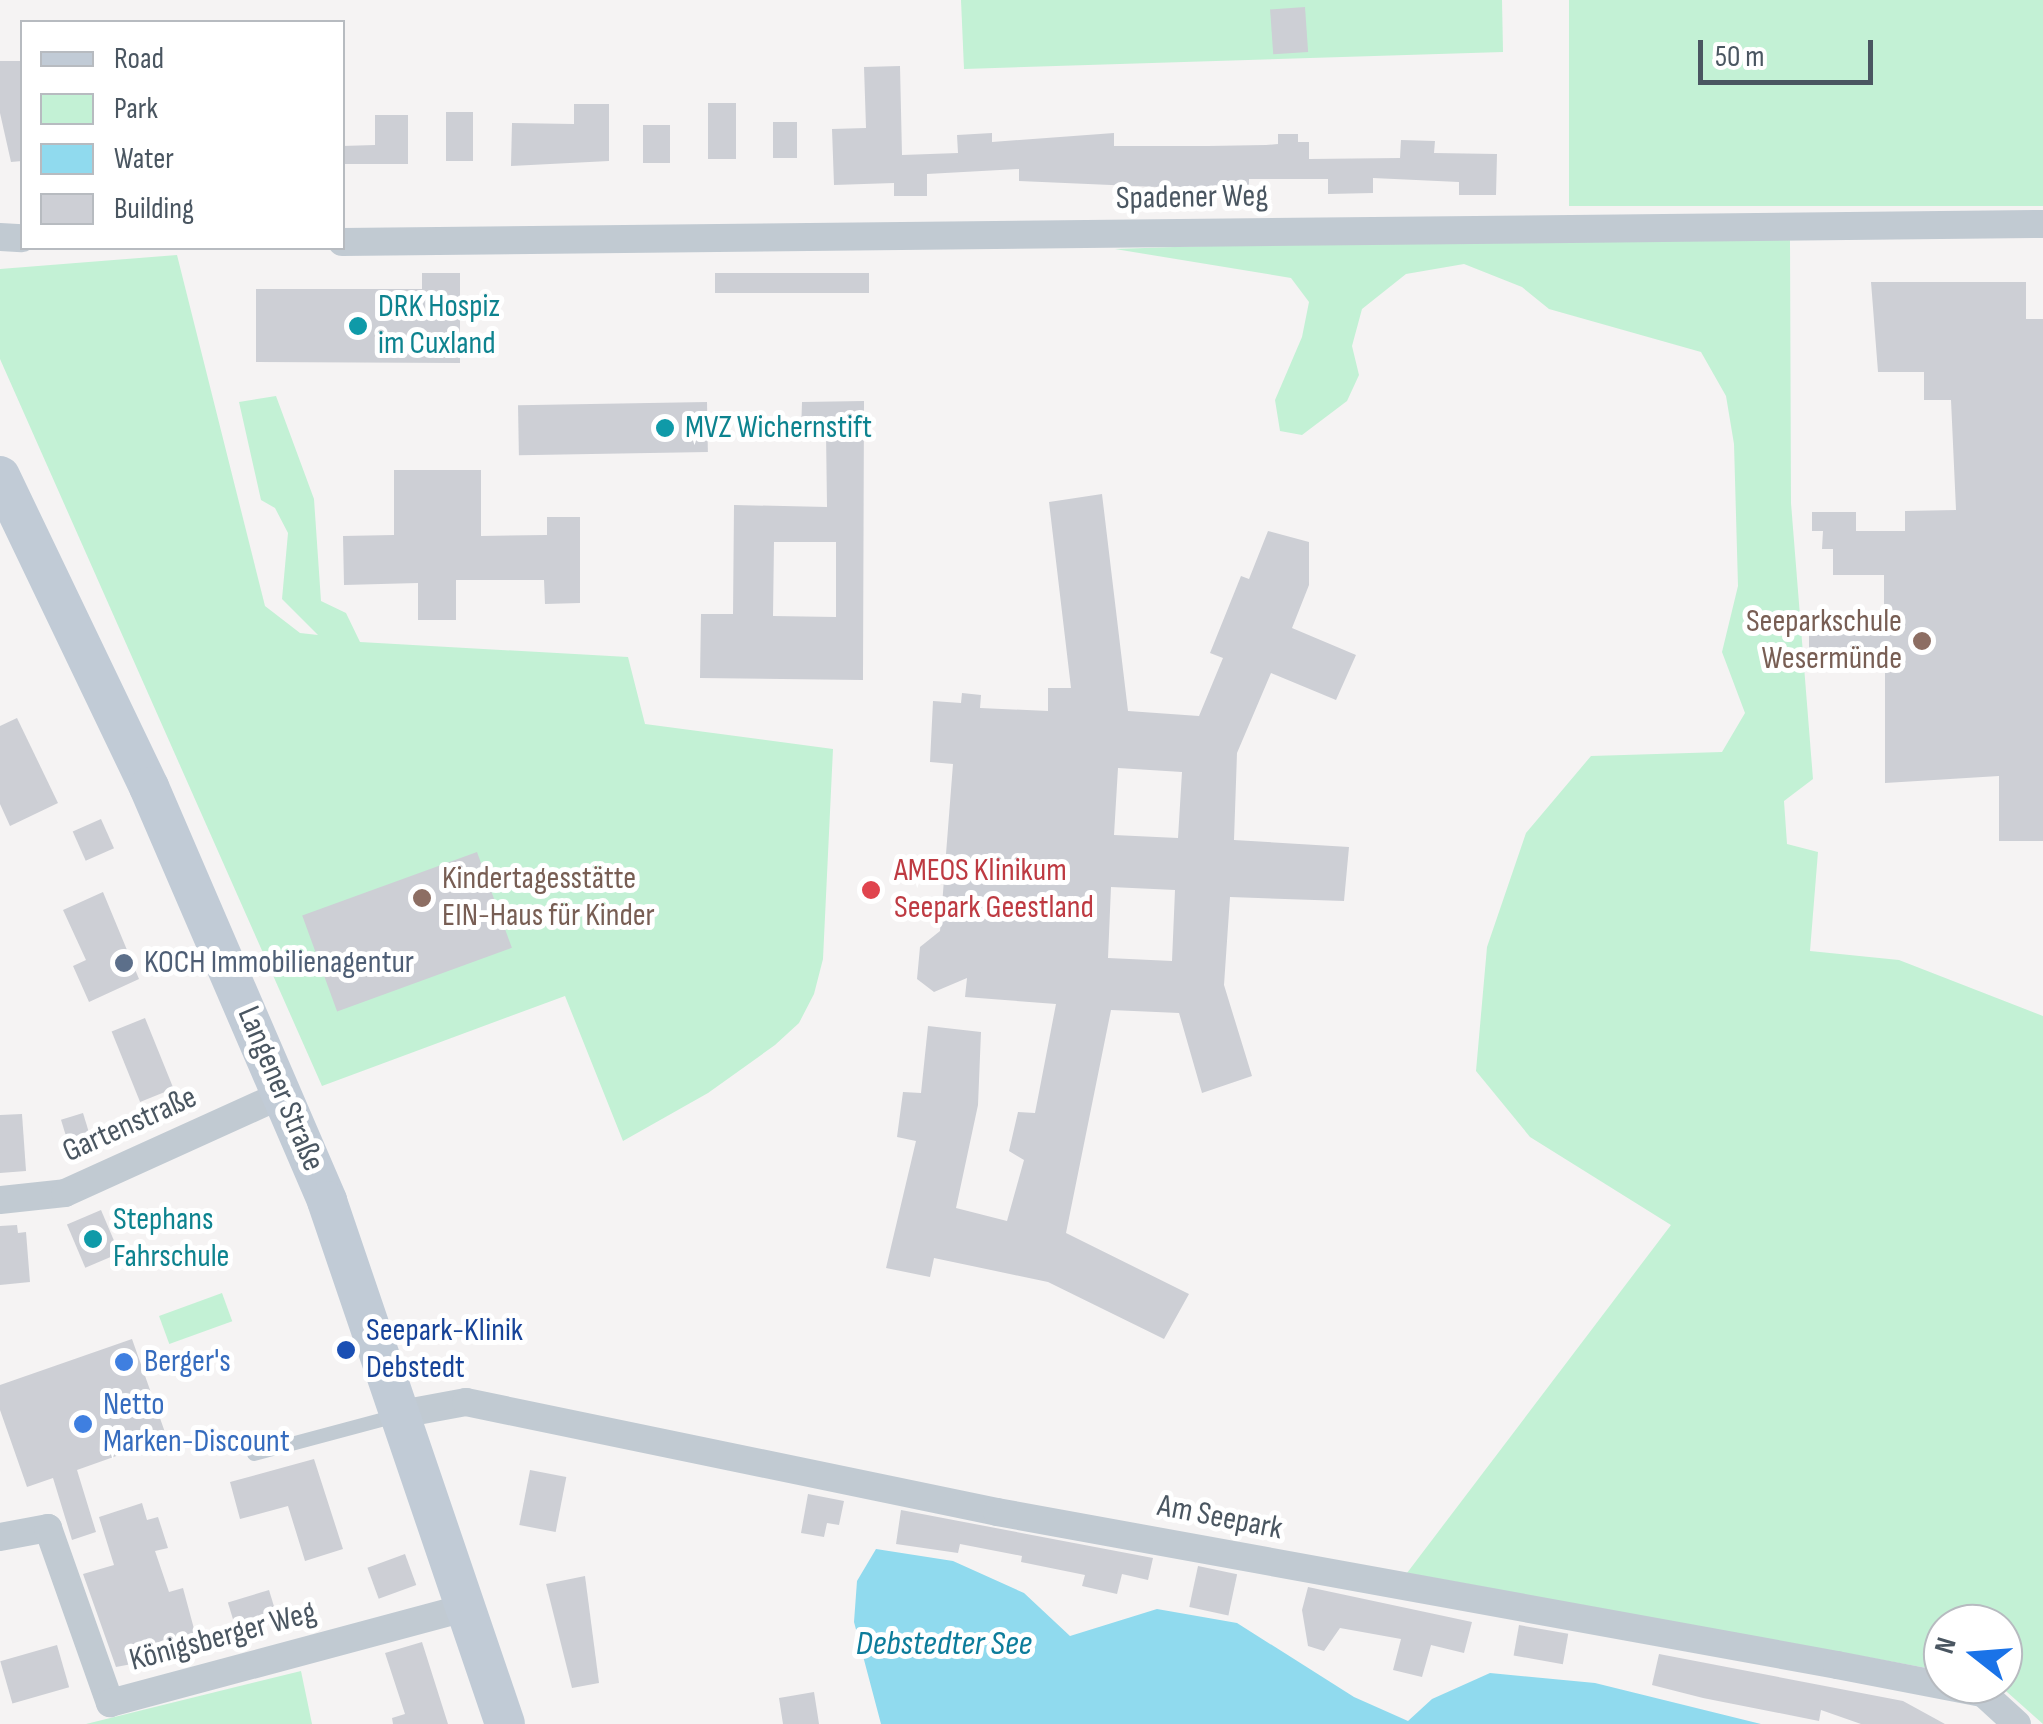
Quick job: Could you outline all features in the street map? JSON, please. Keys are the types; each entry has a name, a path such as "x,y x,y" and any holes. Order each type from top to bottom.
{"main road":[{"name":"Langener Straße","path":"0,476 149,787 282,1094 401,1414 505,1724"}],"street":[{"name":"Spadener Weg","path":"345,242 2043,224"},
{"name":"Gartenstraße","path":"0,1200 65,1193 282,1094"},
{"name":"Am Seepark","path":"401,1414 466,1402 1016,1515 1838,1664 1983,1693 2017,1724"},
{"name":"Königsberger Weg","path":"0,1537 48,1528 110,1703 464,1608"}],"lane":[{"path":"254,1454 401,1414"}],"green space":[{"path":"961,0 1502,0 1503,52 964,69"},
{"path":"1569,0 2043,0 2043,206 1569,206"},
{"path":"1502,236 1790,237 1791,503 1813,779 1784,801 1787,844 1818,852 1810,951 1899,960 2043,1016 2043,1724 2020,1704 2023,1604 1923,1604 1923,1667 1407,1573 1671,1225 1530,1137 1476,1071 1487,947 1526,833 1591,756 1722,752 1745,713 1722,652 1738,586 1734,444 1726,396 1701,352 1549,309 1522,287 1464,264 1406,274 1362,309 1352,346 1359,375 1347,401 1302,435 1280,431 1275,400 1302,337 1309,302 1291,278 1115,249"},
{"path":"177,255 265,606 300,633 318,635 282,599 288,533 275,508 261,500 239,402 276,396 314,499 321,601 346,613 360,642 628,657 645,724 833,749 823,959 814,994 799,1023 708,1093 623,1141 565,996 322,1086 0,359 0,269"},
{"path":"222,1293 232,1321 169,1344 159,1316"},
{"path":"301,1671 312,1724 86,1724"}],"water":[{"name":"Debstedter See","path":"876,1549 953,1561 1024,1593 1070,1636 1157,1609 1237,1623 1354,1697 1408,1721 1432,1699 1490,1673 1595,1683 1761,1724 881,1724 854,1622 857,1581"}],"building":[{"path":"1305,7 1308,52 1273,54 1270,9"},
{"path":"0,61 20,61 20,161 11,162 0,113"},
{"path":"900,66 902,155 958,153 957,135 992,133 992,142 1114,133 1114,146 1266,145 1278,144 1278,134 1298,134 1298,142 1309,142 1309,159 1400,158 1401,140 1435,141 1434,153 1497,154 1496,195 1459,195 1459,182 1373,178 1373,193 1328,194 1328,179 1249,179 1249,191 1019,181 1019,169 927,174 927,196 894,196 894,183 834,185 832,129 866,128 864,67"},
{"path":"708,103 736,103 736,159 708,159"},
{"path":"574,104 609,104 609,161 511,166 512,123 574,124"},
{"path":"446,112 473,112 473,161 446,161"},
{"path":"375,115 408,115 408,164 345,164 345,146 375,145"},
{"path":"773,122 797,122 797,158 773,158"},
{"path":"643,125 670,125 670,163 643,163"},
{"name":"DRK Hospiz im Cuxland","path":"422,273 460,273 460,363 256,362 256,289 422,289"},
{"path":"715,273 869,273 869,293 715,293"},
{"path":"1871,282 2026,282 2026,319 2043,319 2043,841 1999,841 1999,776 1885,783 1885,666 1809,666 1809,620 1884,620 1884,575 1833,575 1833,549 1822,549 1823,531 1812,531 1812,512 1856,512 1856,531 1905,531 1905,511 1956,510 1951,400 1924,400 1924,372 1878,372"},
{"path":"864,401 863,680 700,678 701,614 733,614 734,505 827,507 826,432 801,433 802,402","holes":["774,542 836,542 836,617 773,616"]},
{"path":"707,402 708,452 519,455 518,405"},
{"path":"394,470 481,470 481,536 547,535 547,517 580,517 580,603 545,604 544,580 456,580 456,620 418,620 418,583 344,585 343,536 394,535"},
{"path":"1102,494 1128,711 1199,716 1223,658 1210,653 1241,576 1249,579 1268,531 1309,542 1309,585 1292,628 1356,655 1336,700 1271,673 1237,753 1234,840 1349,847 1344,901 1230,897 1224,985 1252,1076 1202,1093 1179,1013 1111,1010 1066,1233 1189,1294 1164,1339 1048,1282 934,1258 930,1277 886,1268 916,1141 897,1137 903,1092 921,1093 928,1026 981,1032 978,1105 956,1208 1007,1221 1024,1160 1009,1151 1018,1112 1035,1113 1056,1004 965,997 967,978 934,992 917,979 920,947 940,931 953,764 930,762 933,701 961,703 962,693 981,695 980,708 1048,711 1048,688 1071,688 1049,502","holes":["1118,768 1182,772 1178,838 1114,835","1111,887 1175,890 1172,961 1108,958"]},
{"path":"17,718 58,803 10,826 0,804 0,726"},
{"path":"101,819 114,848 86,861 73,832"},
{"path":"477,852 512,948 337,1011 302,916"},
{"path":"103,892 139,979 89,1002 73,966 86,960 63,910"},
{"path":"145,1018 173,1088 140,1102 112,1031"},
{"path":"83,1113 93,1146 71,1152 61,1120"},
{"path":"22,1114 26,1171 0,1173 0,1115"},
{"name":"Stephans Fahrschule","path":"101,1210 119,1253 85,1268 67,1224"},
{"path":"17,1225 18,1233 26,1232 30,1282 0,1285 0,1226"},
{"name":"Netto Marken-Discount","path":"132,1339 167,1438 77,1470 96,1532 72,1540 53,1478 27,1487 0,1410 0,1385"},
{"path":"314,1459 343,1549 305,1561 288,1506 240,1519 230,1482"},
{"path":"530,1470 566,1477 556,1532 519,1525"},
{"path":"808,1494 844,1501 839,1525 827,1523 824,1537 801,1533"},
{"path":"142,1503 147,1520 158,1517 168,1548 155,1551 169,1592 183,1588 200,1651 116,1667 83,1574 114,1565 99,1517"},
{"path":"901,1510 1153,1558 1148,1580 1122,1574 1117,1594 1082,1586 1085,1575 1021,1562 1022,1556 960,1544 958,1553 896,1544"},
{"path":"405,1554 416,1585 379,1599 367,1568"},
{"path":"1198,1566 1237,1574 1228,1615 1189,1607"},
{"path":"585,1576 599,1683 572,1688 546,1584"},
{"path":"1308,1587 1472,1622 1464,1653 1431,1645 1422,1677 1393,1670 1401,1639 1340,1628 1324,1651 1308,1646 1302,1610"},
{"path":"269,1590 278,1620 237,1632 228,1603"},
{"path":"1519,1625 1568,1634 1563,1664 1514,1656"},
{"path":"422,1642 448,1724 393,1724 392,1718 405,1714 385,1653"},
{"path":"57,1645 69,1687 12,1704 0,1661"},
{"path":"1659,1654 1903,1701 1945,1724 1861,1724 1821,1710 1819,1721 1703,1698 1652,1685"},
{"path":"814,1692 819,1724 783,1724 779,1698"}],"place":[{"name":"DRK Hospiz im Cuxland","path":"358,326"},
{"name":"MVZ Wichernstift","path":"665,428"},
{"name":"Seeparkschule Wesermünde","path":"1922,641"},
{"name":"AMEOS Klinikum Seepark Geestland","path":"871,890"},
{"name":"Kindertagesstätte EIN-Haus für Kinder","path":"422,898"},
{"name":"KOCH Immobilienagentur","path":"124,963"},
{"name":"Stephans Fahrschule","path":"93,1239"},
{"name":"Seepark-Klinik Debstedt","path":"346,1350"},
{"name":"Berger's","path":"124,1362"},
{"name":"Netto Marken-Discount","path":"83,1424"}]}
